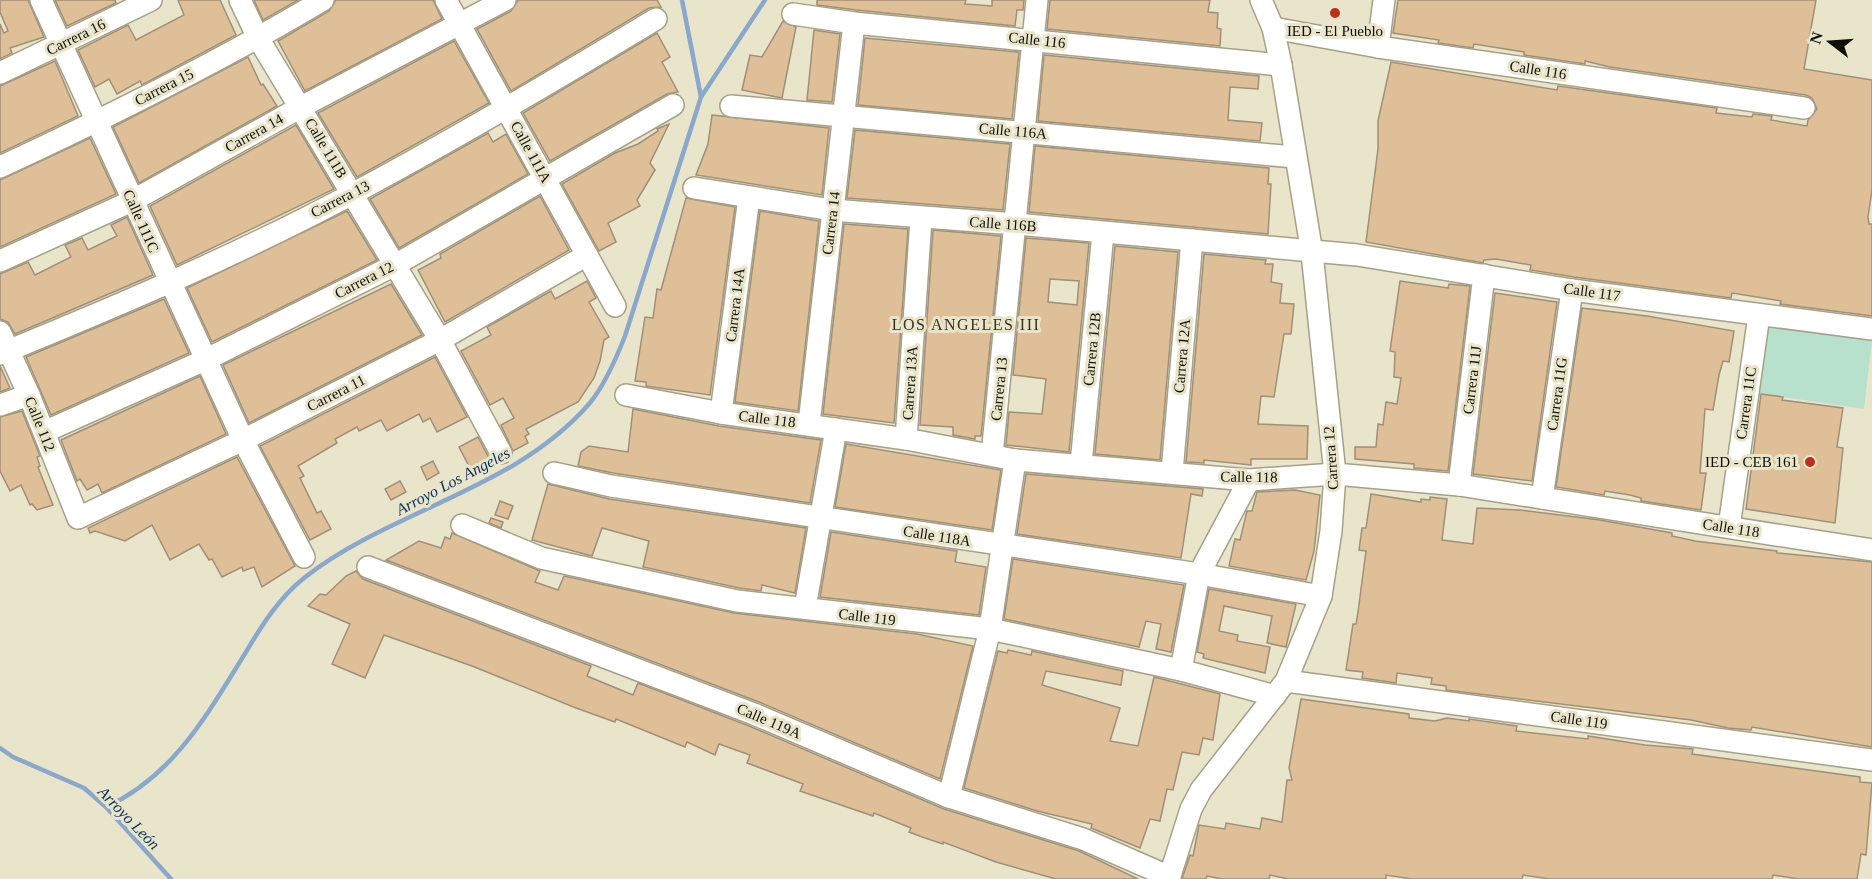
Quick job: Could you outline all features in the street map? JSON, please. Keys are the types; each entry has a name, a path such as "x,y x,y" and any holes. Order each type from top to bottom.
{"street":[{"name":"Calle 111C","path":"41,0 169,284 243,440 304,557"},
{"name":"Carrera 16","path":"0,73 151,0"},
{"name":"Calle 111B","path":"240,0 258,38 440,340 501,453"},
{"name":"Carrera 15","path":"0,166 96,122 258,38 323,0"},
{"name":"Calle 111A","path":"446,0 615,306"},
{"name":"Carrera 14","path":"0,261 132,201 301,107 505,0"},
{"name":"Carrera 13","path":"992,455 1037,0"},
{"name":"Carrera 12","path":"1170,878 1191,809 1202,790 1280,688 1321,596 1328,564 1335,474 1312,253 1294,158 1281,65 1273,28 1261,0"},
{"path":"1378,47 1384,0"},
{"name":"Calle 116","path":"793,14 854,23 1281,65"},
{"name":"Carrera 13","path":"3,346 169,284 353,194 507,109 656,19"},
{"name":"Carrera 14","path":"809,424 832,210 846,116 854,23"},
{"name":"Calle 116","path":"1273,28 1378,47 1804,108"},
{"name":"Carrera 12","path":"44,432 205,360 395,265 673,105"},
{"name":"Calle 116A","path":"731,106 1294,158"},
{"name":"Calle 116B","path":"694,188 832,210 921,219 1016,224 1312,253"},
{"name":"Carrera 14A","path":"721,413 749,197"},
{"name":"Carrera 13A","path":"906,439 921,219"},
{"name":"Carrera 12B","path":"1081,464 1103,233"},
{"name":"Carrera 12A","path":"1172,472 1192,240"},
{"name":"Calle 117","path":"1312,253 1357,255 1572,290 1872,329"},
{"name":"Carrera 11","path":"78,519 243,440 440,340 587,255"},
{"name":"Carrera 11J","path":"1459,485 1484,275"},
{"name":"Carrera 11G","path":"1542,498 1572,290"},
{"name":"Carrera 11C","path":"1729,527 1759,315"},
{"name":"Calle 112","path":"3,346 29,395 78,519"},
{"path":"0,405 29,395"},
{"name":"Calle 118","path":"626,395 721,413 906,439 1015,460 1249,480 1335,474 1459,485 1872,550"},
{"path":"805,608 836,429"},
{"path":"949,797 990,629 1004,547 1015,460"},
{"name":"Calle 118A","path":"554,473 611,486 1004,547 1199,574 1321,596"},
{"path":"1180,670 1199,574 1249,480"},
{"name":"Calle 119","path":"462,525 541,558 737,601 990,629 1180,670 1280,688 1872,760"},
{"name":"Calle 119A","path":"368,567 754,714 949,797 1083,839 1170,878"}],"green space":[{"path":"1766,325 1872,341 1864,409 1756,393"}],"building":[{"path":"0,0 28,0 44,37 10,48 12,53 0,59 0,24 4,33 8,31 0,12"},
{"path":"55,0 115,0 116,3 67,26"},
{"path":"178,0 220,0 236,35 142,85 140,81 117,94 109,79 95,87 78,50 128,25 136,40 184,15"},
{"path":"254,0 298,0 263,20"},
{"path":"336,0 433,0 442,19 305,91 278,41 329,11"},
{"path":"518,0 657,0 661,7 649,8 511,91 477,29 511,11"},
{"path":"817,0 966,0 965,4 992,6 992,0 1024,0 1023,10 1017,10 1015,26 817,5"},
{"path":"1050,0 1210,0 1208,12 1218,13 1217,28 1221,29 1220,46 1047,29"},
{"path":"1398,0 1816,0 1804,69 1872,80 1872,190 1868,217 1869,224 1872,224 1872,316 1780,304 1781,301 1732,293 1731,298 1574,277 1530,270 1531,265 1496,259 1484,260 1483,263 1366,242 1378,149 1378,121 1391,62 1557,90 1558,86 1717,108 1716,113 1752,117 1753,114 1772,116 1771,120 1807,126 1808,120 1817,109 1812,98 1806,95 1610,67 1585,61 1585,64 1524,55 1524,52 1474,44 1473,48 1438,43 1439,40 1393,33"},
{"path":"783,21 796,27 782,98 742,90 750,55 762,57"},
{"path":"814,30 840,34 832,102 807,100"},
{"path":"657,33 670,57 662,62 678,92 667,94 550,161 523,113"},
{"path":"865,38 1019,52 1012,119 858,105"},
{"path":"454,41 489,103 357,177 318,113"},
{"path":"1044,55 1259,76 1258,89 1230,87 1228,120 1262,123 1260,141 1038,121"},
{"path":"248,57 261,85 263,84 277,106 139,183 113,127"},
{"path":"55,61 78,116 0,153 0,86"},
{"path":"712,115 829,128 822,195 696,175 708,144"},
{"path":"669,124 650,163 655,170 637,200 640,206 608,223 616,242 599,251 562,184 615,153 638,144 658,131 657,129"},
{"path":"296,125 334,189 177,265 150,206"},
{"path":"855,130 1010,144 1003,210 847,198"},
{"path":"488,133 493,142 506,134 528,174 399,248 370,199"},
{"path":"90,138 116,194 0,247 0,180"},
{"path":"1035,146 1269,168 1268,184 1271,184 1268,234 1029,212"},
{"path":"540,196 569,250 445,322 418,270 441,258 440,254"},
{"path":"686,198 735,207 710,395 646,386 646,382 635,381 645,317 653,318 657,289 661,290"},
{"path":"347,211 377,260 212,342 187,288"},
{"path":"760,211 819,221 798,411 735,402"},
{"path":"127,217 153,275 15,334 8,322 0,319 0,274 28,262 35,275 71,257 65,245 82,238 88,250 117,236 111,225"},
{"path":"844,224 908,229 894,423 823,414"},
{"path":"933,230 1001,236 981,436 975,436 975,439 953,435 953,427 920,425"},
{"path":"1026,238 1089,243 1069,452 1006,445 1009,412 1042,414 1046,379 1013,375","holes":["1050,279 1079,281 1077,305 1048,302"]},
{"path":"1115,246 1178,252 1160,460 1095,454"},
{"path":"1204,254 1266,260 1265,264 1273,264 1271,282 1282,284 1280,303 1294,304 1291,334 1284,334 1274,397 1261,396 1258,424 1308,426 1307,459 1251,459 1251,465 1204,460 1204,463 1186,462"},
{"path":"587,281 596,298 589,302 609,337 604,340 594,378 578,402 526,429 529,434 525,436 528,443 513,451 501,425 514,418 503,398 490,405 461,351 491,335 487,327 551,291 555,299"},
{"path":"1400,281 1448,288 1449,284 1470,286 1448,471 1414,468 1414,464 1355,459 1355,447 1376,447 1378,424 1383,425 1386,402 1397,404 1401,378 1394,377 1395,352 1390,351"},
{"path":"391,284 422,335 249,423 223,365"},
{"path":"1495,293 1557,302 1532,481 1473,474"},
{"path":"164,299 189,353 51,415 26,357"},
{"path":"1582,308 1647,316 1734,331 1729,362 1723,361 1719,375 1713,410 1705,409 1700,473 1706,473 1701,510 1641,501 1641,498 1605,491 1604,495 1556,487"},
{"path":"435,357 467,417 437,432 430,418 423,422 419,414 387,431 381,420 359,431 357,427 335,439 337,443 298,466 304,476 300,478 317,513 321,511 331,529 310,540 260,446"},
{"path":"0,366 10,388 0,392"},
{"path":"200,376 226,434 102,493 98,484 87,490 80,479 77,481 61,440"},
{"name":"IED - CEB 161","path":"1761,394 1783,397 1782,400 1843,408 1837,447 1843,448 1835,523 1746,509"},
{"path":"633,409 719,426 821,440 810,503 578,466 581,452 589,446 628,452"},
{"path":"22,411 40,456 37,457 40,466 38,467 53,505 37,510 32,504 30,505 21,485 10,491 0,471 0,417"},
{"path":"478,437 490,460 471,470 459,447"},
{"path":"846,444 1001,470 992,530 835,507"},
{"path":"237,457 295,566 262,587 254,567 243,571 242,567 222,577 212,559 209,560 199,544 170,560 152,525 125,541 95,531 90,533 88,528"},
{"path":"433,461 439,473 427,480 421,467"},
{"path":"1026,474 1203,489 1202,496 1191,494 1181,558 1017,534"},
{"path":"400,481 406,492 391,500 385,489"},
{"path":"548,484 609,499 806,528 795,593 762,585 761,591 739,588 643,567 649,541 602,528 592,556 532,540"},
{"path":"1295,490 1320,495 1314,551 1306,580 1229,566 1235,539 1240,540 1247,511 1252,511 1257,492"},
{"path":"1371,494 1421,502 1421,499 1430,500 1430,497 1447,499 1442,540 1473,544 1477,508 1520,510 1600,520 1672,533 1672,536 1695,541 1777,551 1777,553 1872,562 1872,747 1752,727 1751,730 1728,728 1691,720 1446,690 1446,686 1431,684 1432,678 1397,673 1396,683 1362,678 1363,672 1346,670 1353,624 1356,624 1366,551 1359,550 1362,528 1366,528"},
{"path":"500,501 513,506 508,519 495,515"},
{"path":"491,518 503,522 501,528 489,523"},
{"path":"831,532 957,551 955,562 986,567 979,615 820,597"},
{"path":"452,533 540,571 535,582 558,590 564,576 734,613 917,634 973,646 940,779 759,702 386,560 419,541 441,548 445,537 450,539"},
{"path":"1013,559 1184,585 1171,652 1156,649 1161,624 1146,621 1139,647 1004,619"},
{"path":"356,571 363,579 591,666 587,676 633,695 638,683 749,726 944,809 1079,851 1138,879 1056,879 996,862 909,832 911,828 874,813 873,816 800,791 803,784 747,763 750,755 719,744 715,755 687,742 685,747 616,719 615,722 576,708 472,666 384,635 365,678 332,664 350,624 308,606 320,594 326,595 346,576"},
{"path":"1209,589 1296,604 1286,647 1267,643 1272,616 1224,606 1219,631 1238,635 1237,641 1270,647 1265,673 1203,658 1204,654 1197,652"},
{"path":"1008,650 1031,655 1032,651 1123,671 1121,685 1046,671 1042,685 1120,708 1110,741 1138,746 1154,677 1220,694 1213,740 1203,738 1199,755 1182,752 1173,790 1167,789 1160,821 1150,819 1140,848 1091,828 1092,824 1037,811 964,788 998,651 1007,653"},
{"path":"1301,699 1409,714 1409,718 1435,721 1447,718 1469,721 1469,719 1517,726 1516,731 1588,739 1588,736 1645,745 1693,749 1692,754 1860,777 1860,782 1872,783 1866,855 1861,854 1857,879 1798,879 1773,875 1772,879 1550,879 1523,875 1522,879 1412,879 1386,875 1386,879 1288,879 1270,875 1269,879 1222,879 1207,876 1206,879 1182,879 1190,855 1193,856 1199,825 1225,829 1226,823 1260,829 1262,818 1282,822 1287,780 1292,780 1289,768"}],"waterway":[{"name":"Arroyo Los Angeles","path":"682,0 701,97"},
{"name":"Arroyo Los Angeles","path":"106,807 130,794 151,778 187,741 218,698 272,612 304,578 338,554 489,479 525,458 559,434 595,397 614,363 625,336 701,97 765,0"},
{"name":"Arroyo León","path":"0,748 13,757 84,788 106,807 171,879"}],"place":[{"name":"IED - El Pueblo","path":"1335,13"},
{"name":"IED - CEB 161","path":"1810,462"}],"district":[{"name":"LOS ANGELES III","path":"966,324"}]}
